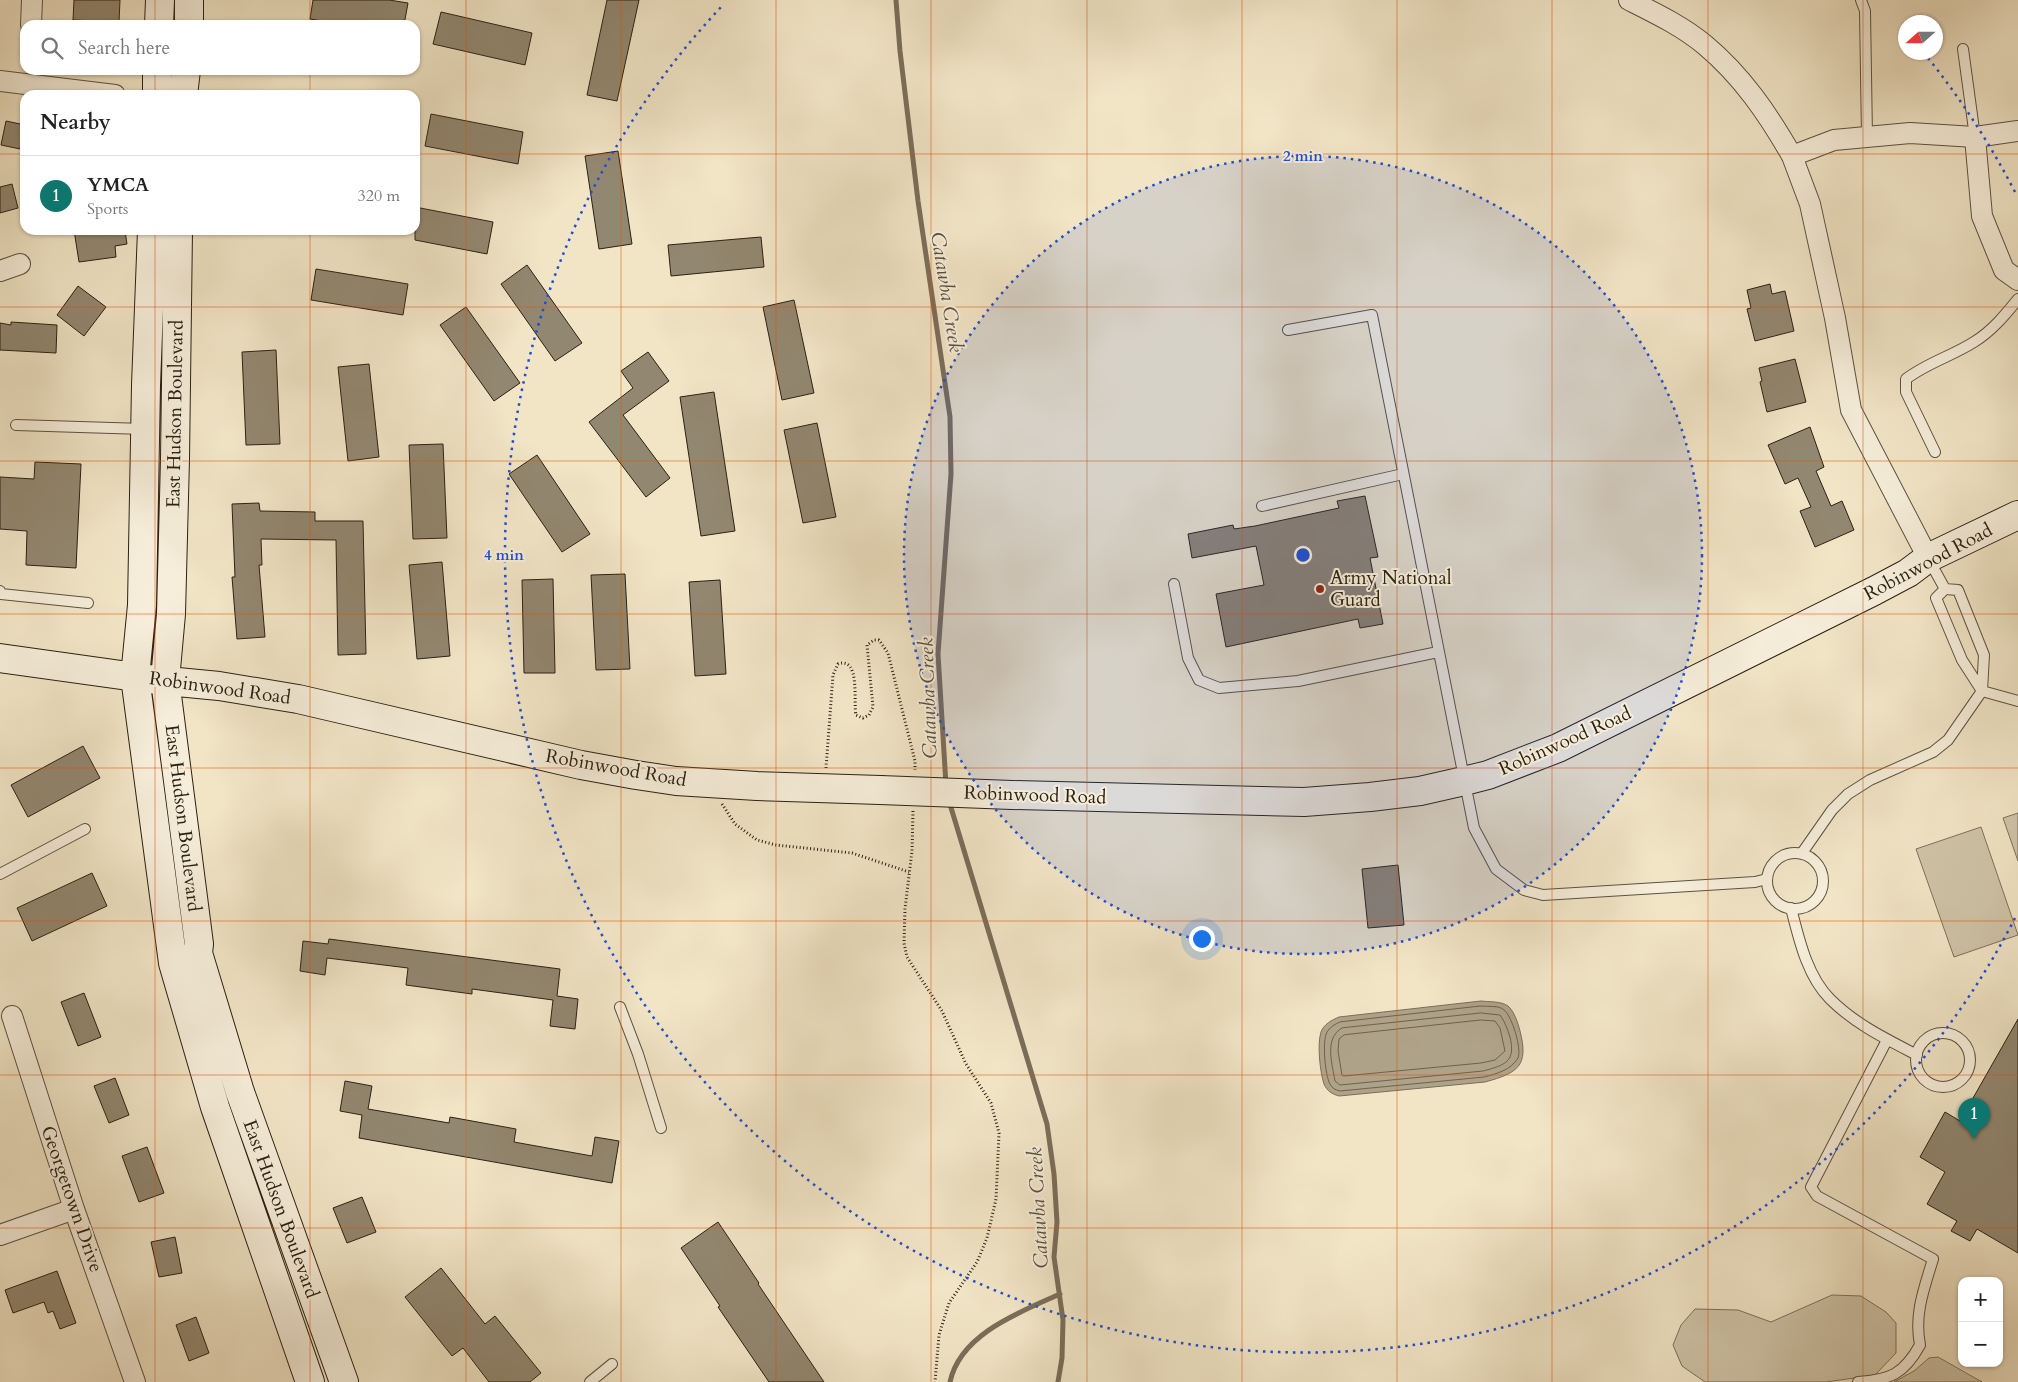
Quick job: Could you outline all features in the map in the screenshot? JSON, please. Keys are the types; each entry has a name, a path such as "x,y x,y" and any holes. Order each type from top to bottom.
{"main road":[{"path":"159,20 160,0"},
{"path":"189,20 190,0"},
{"path":"156,90 157,75"},
{"path":"184,90 185,75"},
{"name":"East Hudson Boulevard","path":"152,235 145,429 142,605 135,677 173,963 215,1107 310,1382"},
{"name":"East Hudson Boulevard","path":"178,235 171,614 165,680 199,944 198,953 240,1092 344,1382"},
{"name":"Robinwood Road","path":"0,658 135,677 219,686 298,699 636,776 714,783 824,789 1304,802 1420,791 1488,775 1558,748 1874,591 1908,573 1928,558 2018,516"}],"street":[{"path":"31,20 32,0"},
{"path":"1629,0 1667,19 1704,44 1736,74 1770,117 1792,156 1810,204 1835,318 1851,410 1928,558"},
{"path":"0,81 30,77 91,90"},
{"path":"1792,156 1834,140 1910,133 1974,137 2018,131"},
{"path":"1974,137 1982,216 2004,270 2018,280"},
{"path":"0,271 20,264"},
{"name":"Georgetown Drive","path":"12,1016 74,1209 135,1382"},
{"path":"0,1235 74,1209"}],"lane":[{"path":"1861,0 1865,11 1867,137"},
{"path":"1963,49 1974,137"},
{"path":"1936,452 1906,392 1906,379 1920,369 1974,342 2001,320 2018,298"},
{"path":"1288,330 1372,315 1474,828 1496,869 1524,890 1543,894 1755,882 1767,883"},
{"path":"16,425 145,429"},
{"path":"1262,506 1403,474"},
{"path":"1928,558 1945,589"},
{"path":"1174,584 1188,658 1199,680 1219,688 1298,681 1438,652"},
{"path":"1802,853 1832,810 1848,794 1870,780 1933,752 1948,740 1982,691 1984,655 1958,590 1945,589 1936,598 1962,660 1982,691 2018,701"},
{"path":"0,593 88,603"},
{"path":"0,874 85,829"},
{"path":"1794,853 1802,853 1810,857 1817,864 1822,872 1823,882 1821,891 1816,899 1809,905 1795,908 1776,901 1767,883 1769,871 1778,858 1794,853"},
{"path":"1795,908 1797,932 1812,972 1829,998 1870,1031 1917,1055"},
{"path":"620,1007 638,1054 661,1128"},
{"path":"1948,1034 1962,1041 1967,1048 1970,1064 1962,1079 1956,1084 1939,1087 1924,1079 1916,1063 1917,1055 1925,1041 1932,1036 1948,1034"},
{"path":"1858,1382 1881,1381 1901,1371 1913,1359 1920,1346 1918,1309 1933,1259 1817,1196 1811,1187 1887,1040"},
{"path":"590,1382 612,1364"}],"path":[{"path":"824,789 833,675 838,664 848,664 855,678 854,706 856,715 862,718 870,715 873,708 867,645 874,640 880,640 888,653 915,761 915,771"},
{"path":"714,783 722,804 735,824 757,840 776,845 852,854 909,872"},
{"path":"913,811 904,926 904,943 907,957 942,1011 966,1064 992,1103 999,1134 996,1199 987,1238 977,1262 949,1303 939,1335 935,1382"}],"shaded area":[{"path":"2018,813 2018,861 2003,818"},
{"path":"1981,827 2018,935 1954,957 1916,849"},
{"path":"1832,1295 1861,1296 1886,1312 1896,1323 1896,1353 1875,1375 1826,1382 1705,1382 1682,1366 1673,1345 1681,1325 1695,1309 1738,1310 1771,1322"},
{"path":"1938,1357 1982,1382 1894,1382 1914,1371 1929,1358"}],"water":[{"path":"1481,1001 1505,1004 1514,1014 1518,1024 1523,1052 1522,1060 1513,1071 1506,1075 1485,1082 1339,1096 1330,1092 1325,1086 1320,1065 1320,1037 1324,1027 1334,1019"}],"building":[{"path":"74,0 120,0 119,20 73,20"},
{"path":"313,0 389,0 408,3 405,20 310,19"},
{"path":"607,0 639,0 617,101 587,95"},
{"path":"441,12 532,33 525,65 433,44"},
{"path":"431,114 523,132 518,164 425,146"},
{"path":"6,121 20,124 20,149 1,145"},
{"path":"618,151 632,244 599,249 585,156"},
{"path":"12,184 18,208 0,213 0,187"},
{"path":"420,208 493,222 487,254 415,240 415,235 420,235"},
{"path":"75,235 126,235 127,244 115,246 116,257 79,262"},
{"path":"761,237 764,267 671,276 668,245"},
{"path":"527,265 582,343 555,361 501,284"},
{"path":"316,269 408,284 403,315 311,300"},
{"path":"1770,284 1772,294 1785,291 1794,331 1755,341 1747,309 1751,308 1747,290"},
{"path":"78,286 106,307 84,336 57,315"},
{"path":"794,300 814,393 782,400 763,307"},
{"path":"466,307 520,383 494,401 440,325"},
{"path":"11,322 57,325 56,353 0,350 0,323 11,325"},
{"path":"276,350 280,444 246,445 242,352"},
{"path":"648,352 669,381 623,415 670,478 646,497 589,422 633,388 621,371"},
{"path":"1795,359 1806,402 1767,412 1760,382 1762,381 1759,368"},
{"path":"369,364 379,457 348,461 338,367"},
{"path":"714,392 735,531 701,536 680,397"},
{"path":"817,423 836,517 803,523 784,430"},
{"path":"1810,427 1824,467 1816,471 1831,506 1842,501 1854,530 1815,547 1800,511 1811,507 1798,478 1785,484 1768,445"},
{"path":"443,444 447,538 413,539 409,445"},
{"path":"537,455 590,534 562,552 509,474"},
{"path":"35,462 81,464 76,568 26,565 27,531 0,529 0,477 34,479"},
{"name":"Army National Guard","path":"1365,496 1378,557 1370,558 1383,624 1360,628 1358,619 1226,647 1216,594 1264,585 1256,546 1192,558 1188,534 1233,525 1234,529 1255,526 1339,508 1337,501"},
{"path":"259,503 260,511 315,512 315,521 363,521 366,654 338,655 336,540 261,539 262,565 259,565 265,637 237,639 232,577 235,577 232,504"},
{"path":"442,562 450,656 417,659 409,565"},
{"path":"625,574 630,669 596,670 591,575"},
{"path":"553,579 555,673 524,673 522,580"},
{"path":"720,580 726,674 695,676 689,582"},
{"path":"83,746 100,778 28,817 11,785"},
{"path":"1398,865 1404,925 1368,928 1362,869"},
{"path":"92,873 107,906 32,941 17,908"},
{"path":"329,939 560,969 557,996 578,999 575,1029 550,1026 553,1000 472,989 472,994 406,985 408,968 327,958 325,975 300,971 303,941 328,944"},
{"path":"84,993 101,1037 78,1046 61,1002"},
{"path":"2018,1019 2018,1253 1977,1229 1970,1241 1951,1231 1957,1221 1927,1204 1945,1172 1920,1157 1945,1112 1960,1121"},
{"path":"115,1078 129,1115 109,1123 94,1086"},
{"path":"345,1081 372,1086 368,1109 449,1123 450,1117 516,1129 514,1142 592,1156 595,1137 619,1141 612,1183 359,1138 362,1115 340,1111"},
{"path":"147,1147 164,1193 139,1202 122,1156"},
{"path":"362,1197 376,1232 347,1243 333,1208"},
{"path":"718,1222 824,1382 769,1382 718,1307 720,1306 681,1248"},
{"path":"175,1237 182,1273 159,1277 151,1242"},
{"path":"441,1268 485,1324 495,1316 541,1373 530,1382 489,1382 463,1348 452,1356 405,1297"},
{"path":"57,1271 76,1323 60,1329 53,1311 48,1313 44,1302 13,1313 5,1290"},
{"path":"196,1317 209,1353 189,1361 176,1325"}],"waterway":[{"name":"Catawba Creek","path":"896,0 900,51 918,201 950,417 951,474 938,654 946,785"},
{"name":"Catawba Creek","path":"949,801 1047,1124 1054,1174 1057,1222 1054,1257 1063,1320 1062,1358 1058,1382"},
{"path":"950,1382 956,1365 979,1338 1010,1317 1060,1294"}],"place":[{"name":"Army National Guard","path":"1320,589"},
{"name":"YMCA","path":"1974,1139"}]}
